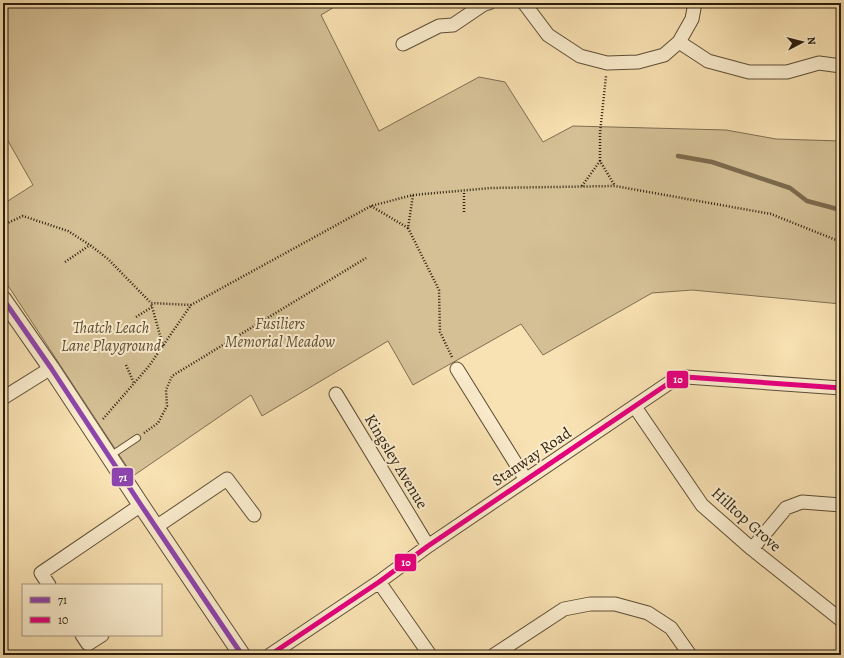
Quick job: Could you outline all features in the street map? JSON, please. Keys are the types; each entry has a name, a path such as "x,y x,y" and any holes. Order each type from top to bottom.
{"street":[{"path":"403,44 439,26 453,24 484,4 489,3"},
{"path":"524,3 548,35 580,56 606,63 638,62 664,55 679,42 692,19 694,3"},
{"path":"679,42 708,61 749,72 787,72 820,62 841,66"},
{"path":"3,299 242,655"},
{"path":"3,398 50,368"},
{"path":"457,369 526,480"},
{"name":"Stanway Road","path":"270,655 672,381 686,377 841,388"},
{"name":"Kingsley Avenue","path":"336,394 428,546"},
{"name":"Hilltop Grove","path":"635,406 702,505 752,549 841,620"},
{"path":"156,527 227,479 254,515"},
{"path":"752,549 786,508 802,502 841,505"},
{"path":"48,584 41,572 141,506"},
{"path":"379,582 430,655"},
{"path":"494,655 564,608 590,604 615,604 648,613 671,628 690,655"},
{"path":"83,636 88,644 100,636"}],"lane":[{"path":"108,456 137,438"}],"path":[{"path":"606,63 600,133 600,160 615,186"},
{"path":"582,187 600,160"},
{"path":"92,431 149,366 191,305 371,206 413,195 490,188 615,186 771,214 841,242"},
{"path":"464,191 464,212"},
{"path":"408,228 413,195"},
{"path":"371,206 408,228 439,290 440,332 457,369"},
{"path":"3,225 23,216 68,231 90,245 108,259 151,305 163,346"},
{"path":"65,262 90,245"},
{"path":"137,438 158,423 167,406 166,390 172,376 366,258"},
{"path":"136,317 151,305 191,305"},
{"path":"126,365 134,383"}],"green space":[{"path":"3,3 341,3 321,15 379,131 479,77 505,82 543,142 573,126 726,130 776,139 841,141 841,304 692,290 652,293 543,355 521,324 413,385 388,341 262,416 251,395 133,476 3,278 3,204 33,185 3,132"}],"waterway":[{"path":"678,156 712,162 790,188 807,201 841,210"}],"transit line":[{"name":"71","path":"3,299 51,368 242,655"},
{"name":"10","path":"270,655 672,381 686,377 841,388"}],"park label":[{"name":"Fusiliers Memorial Meadow","path":"280,332"},
{"name":"Thatch Leach Lane Playground","path":"111,336"}]}
